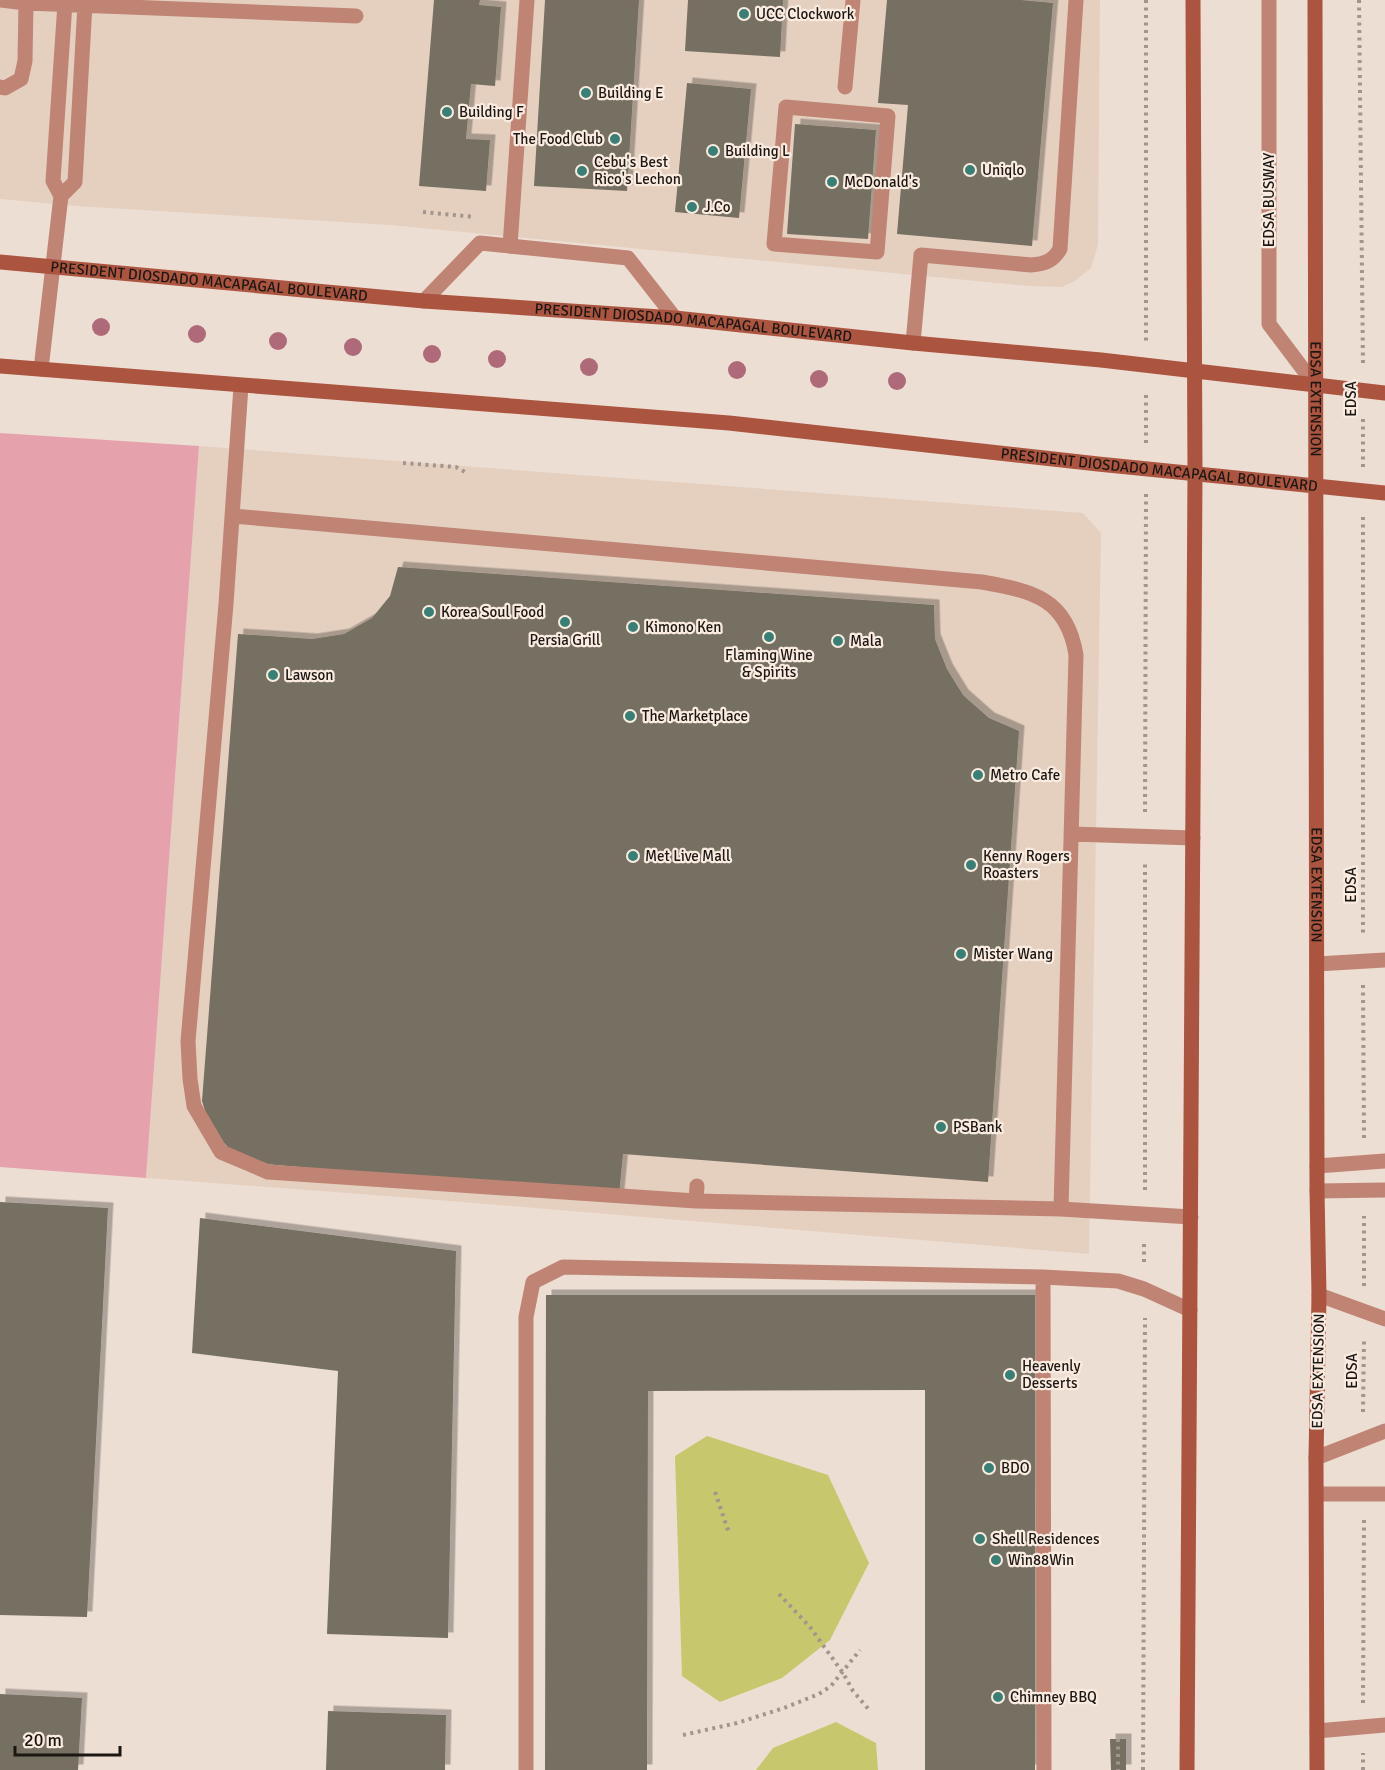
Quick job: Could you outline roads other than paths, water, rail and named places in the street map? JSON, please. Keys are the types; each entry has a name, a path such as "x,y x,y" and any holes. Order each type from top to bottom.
{"main road":[{"path":"1187,1770 1195,474 1193,0"},
{"name":"EDSA EXTENSION","path":"1316,0 1315,385 1319,1295 1316,1458 1317,1770"},
{"name":"PRESIDENT DIOSDADO MACAPAGAL BOULEVARD","path":"0,262 424,301 675,318 1194,371 1385,393"},
{"name":"PRESIDENT DIOSDADO MACAPAGAL BOULEVARD","path":"0,366 729,423 1385,493"}],"street":[{"path":"0,0 356,16"},
{"path":"510,246 527,0"},
{"path":"845,87 853,0"},
{"path":"913,343 921,255 1031,265 1043,264 1054,259 1060,249 1076,0"},
{"name":"EDSA BUSWAY","path":"1269,0 1269,324 1315,385"},
{"path":"0,87 5,88 21,79 25,61 27,3"},
{"path":"41,369 61,196 53,181 65,3"},
{"path":"61,196 75,182 86,4"},
{"path":"786,107 888,116 877,252 774,244 786,107"},
{"path":"424,301 480,243 628,258 675,318"},
{"path":"241,386 226,604 188,1041 194,1107 221,1152 268,1172 696,1202 1060,1209 1191,1217"},
{"path":"233,516 982,582 1020,589 1047,602 1063,616 1073,637 1076,655 1060,1209"},
{"path":"1071,834 1193,838"},
{"path":"1317,964 1385,960"},
{"path":"1317,1166 1385,1161"},
{"path":"696,1202 697,1185"},
{"path":"1317,1191 1385,1190"},
{"path":"526,1770 526,1317 533,1282 563,1267 1043,1277 1118,1281 1144,1289 1190,1310"},
{"path":"1043,1277 1044,1770"},
{"path":"1319,1295 1385,1319"},
{"path":"1316,1458 1385,1431"},
{"path":"1317,1494 1385,1494"},
{"path":"1317,1731 1385,1725"}],"place":[{"name":"UCC Clockwork","path":"744,14"},
{"name":"Building E","path":"586,93"},
{"name":"Building F","path":"447,112"},
{"name":"The Food Club","path":"615,139"},
{"name":"Building L","path":"713,151"},
{"name":"Uniqlo","path":"970,170"},
{"name":"Cebu's Best Rico's Lechon","path":"582,171"},
{"name":"McDonald's","path":"832,182"},
{"name":"J.Co","path":"692,207"},
{"name":"Korea Soul Food","path":"429,612"},
{"name":"Persia Grill","path":"565,622"},
{"name":"Kimono Ken","path":"633,627"},
{"name":"Flaming Wine & Spirits","path":"769,637"},
{"name":"Mala","path":"838,641"},
{"name":"Lawson","path":"273,675"},
{"name":"The Marketplace","path":"630,716"},
{"name":"Metro Cafe","path":"978,775"},
{"name":"Met Live Mall","path":"633,856"},
{"name":"Kenny Rogers Roasters","path":"971,865"},
{"name":"Mister Wang","path":"961,954"},
{"name":"PSBank","path":"941,1127"},
{"name":"Heavenly Desserts","path":"1010,1375"},
{"name":"BDO","path":"989,1468"},
{"name":"Shell Residences","path":"980,1539"},
{"name":"Win88Win","path":"996,1560"},
{"name":"Chimney BBQ","path":"998,1697"}]}
